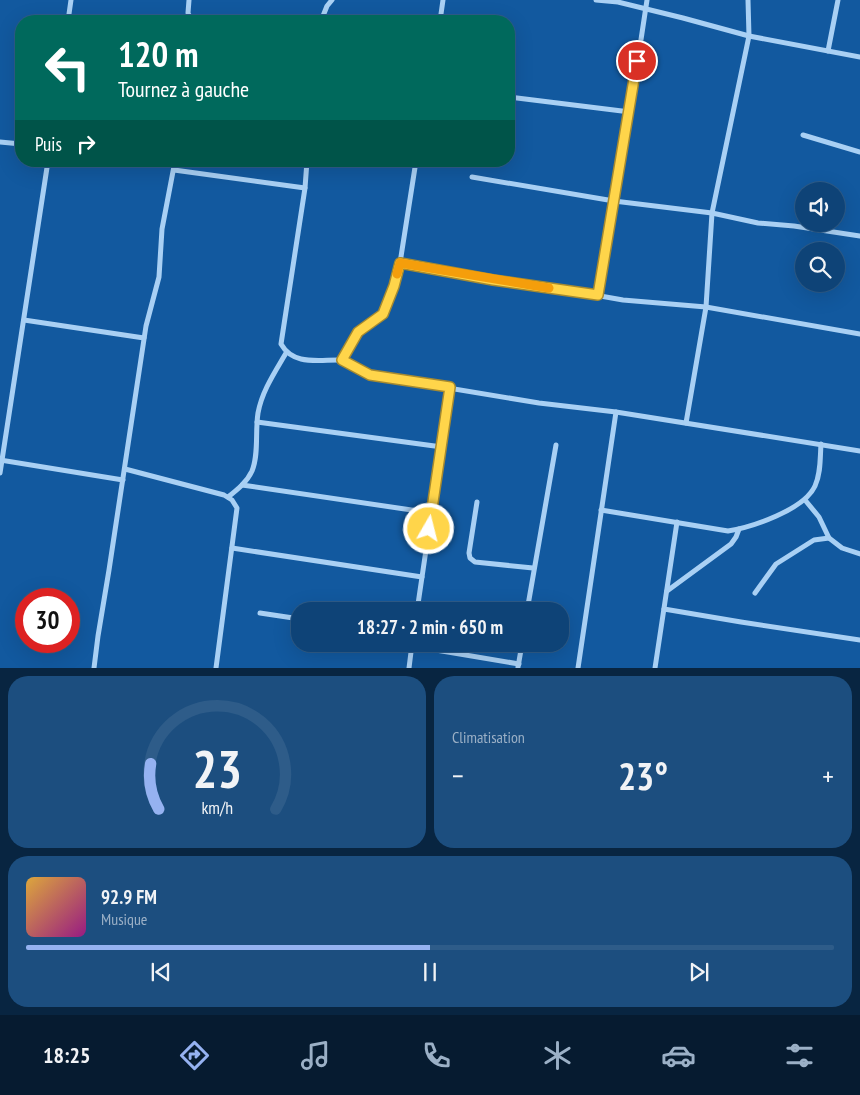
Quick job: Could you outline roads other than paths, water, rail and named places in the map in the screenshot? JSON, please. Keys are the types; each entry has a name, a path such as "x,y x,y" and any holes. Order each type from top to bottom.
{"street":[{"path":"69,15 71,0"},
{"path":"189,0 189,15"},
{"path":"324,15 332,0"},
{"path":"441,15 443,0"},
{"path":"596,0 618,2 748,36 860,57"},
{"path":"598,295 630,112 647,0"},
{"path":"686,423 706,307 712,213 748,36 748,0"},
{"path":"828,51 838,0"},
{"path":"515,98 630,112"},
{"path":"803,135 860,152"},
{"path":"0,142 15,143"},
{"path":"0,473 47,167"},
{"path":"94,668 144,338 159,277 162,229 174,167"},
{"path":"307,167 281,344 286,353 296,359 342,360 370,375 539,403 616,412 860,451"},
{"path":"342,360 358,332 383,314 394,286 400,263 415,167"},
{"path":"174,170 305,188"},
{"path":"472,177 614,200 712,213 758,223 794,226 860,236"},
{"path":"400,263 493,280 631,300 706,307 860,334"},
{"path":"24,320 144,338"},
{"path":"228,497 242,484 251,472 255,459 258,422 263,396 286,353"},
{"path":"418,602 450,387"},
{"path":"578,668 616,412"},
{"path":"258,422 442,447"},
{"path":"601,510 728,531 739,529 770,519 805,500 814,488 819,474 820,444"},
{"path":"528,602 556,445"},
{"path":"1,460 123,480"},
{"path":"125,469 228,497 237,508 216,668"},
{"path":"242,484 432,513"},
{"path":"805,500 819,517 829,538 842,548 860,554"},
{"path":"477,502 468,553 470,558 475,562 533,568"},
{"path":"655,668 677,522"},
{"path":"666,591 731,544 739,529"},
{"path":"755,593 776,564 814,540 829,538"},
{"path":"232,548 422,577"},
{"path":"664,609 860,640"},
{"path":"260,613 291,618"},
{"path":"409,668 411,652"},
{"path":"447,652 518,666 521,652"}]}
